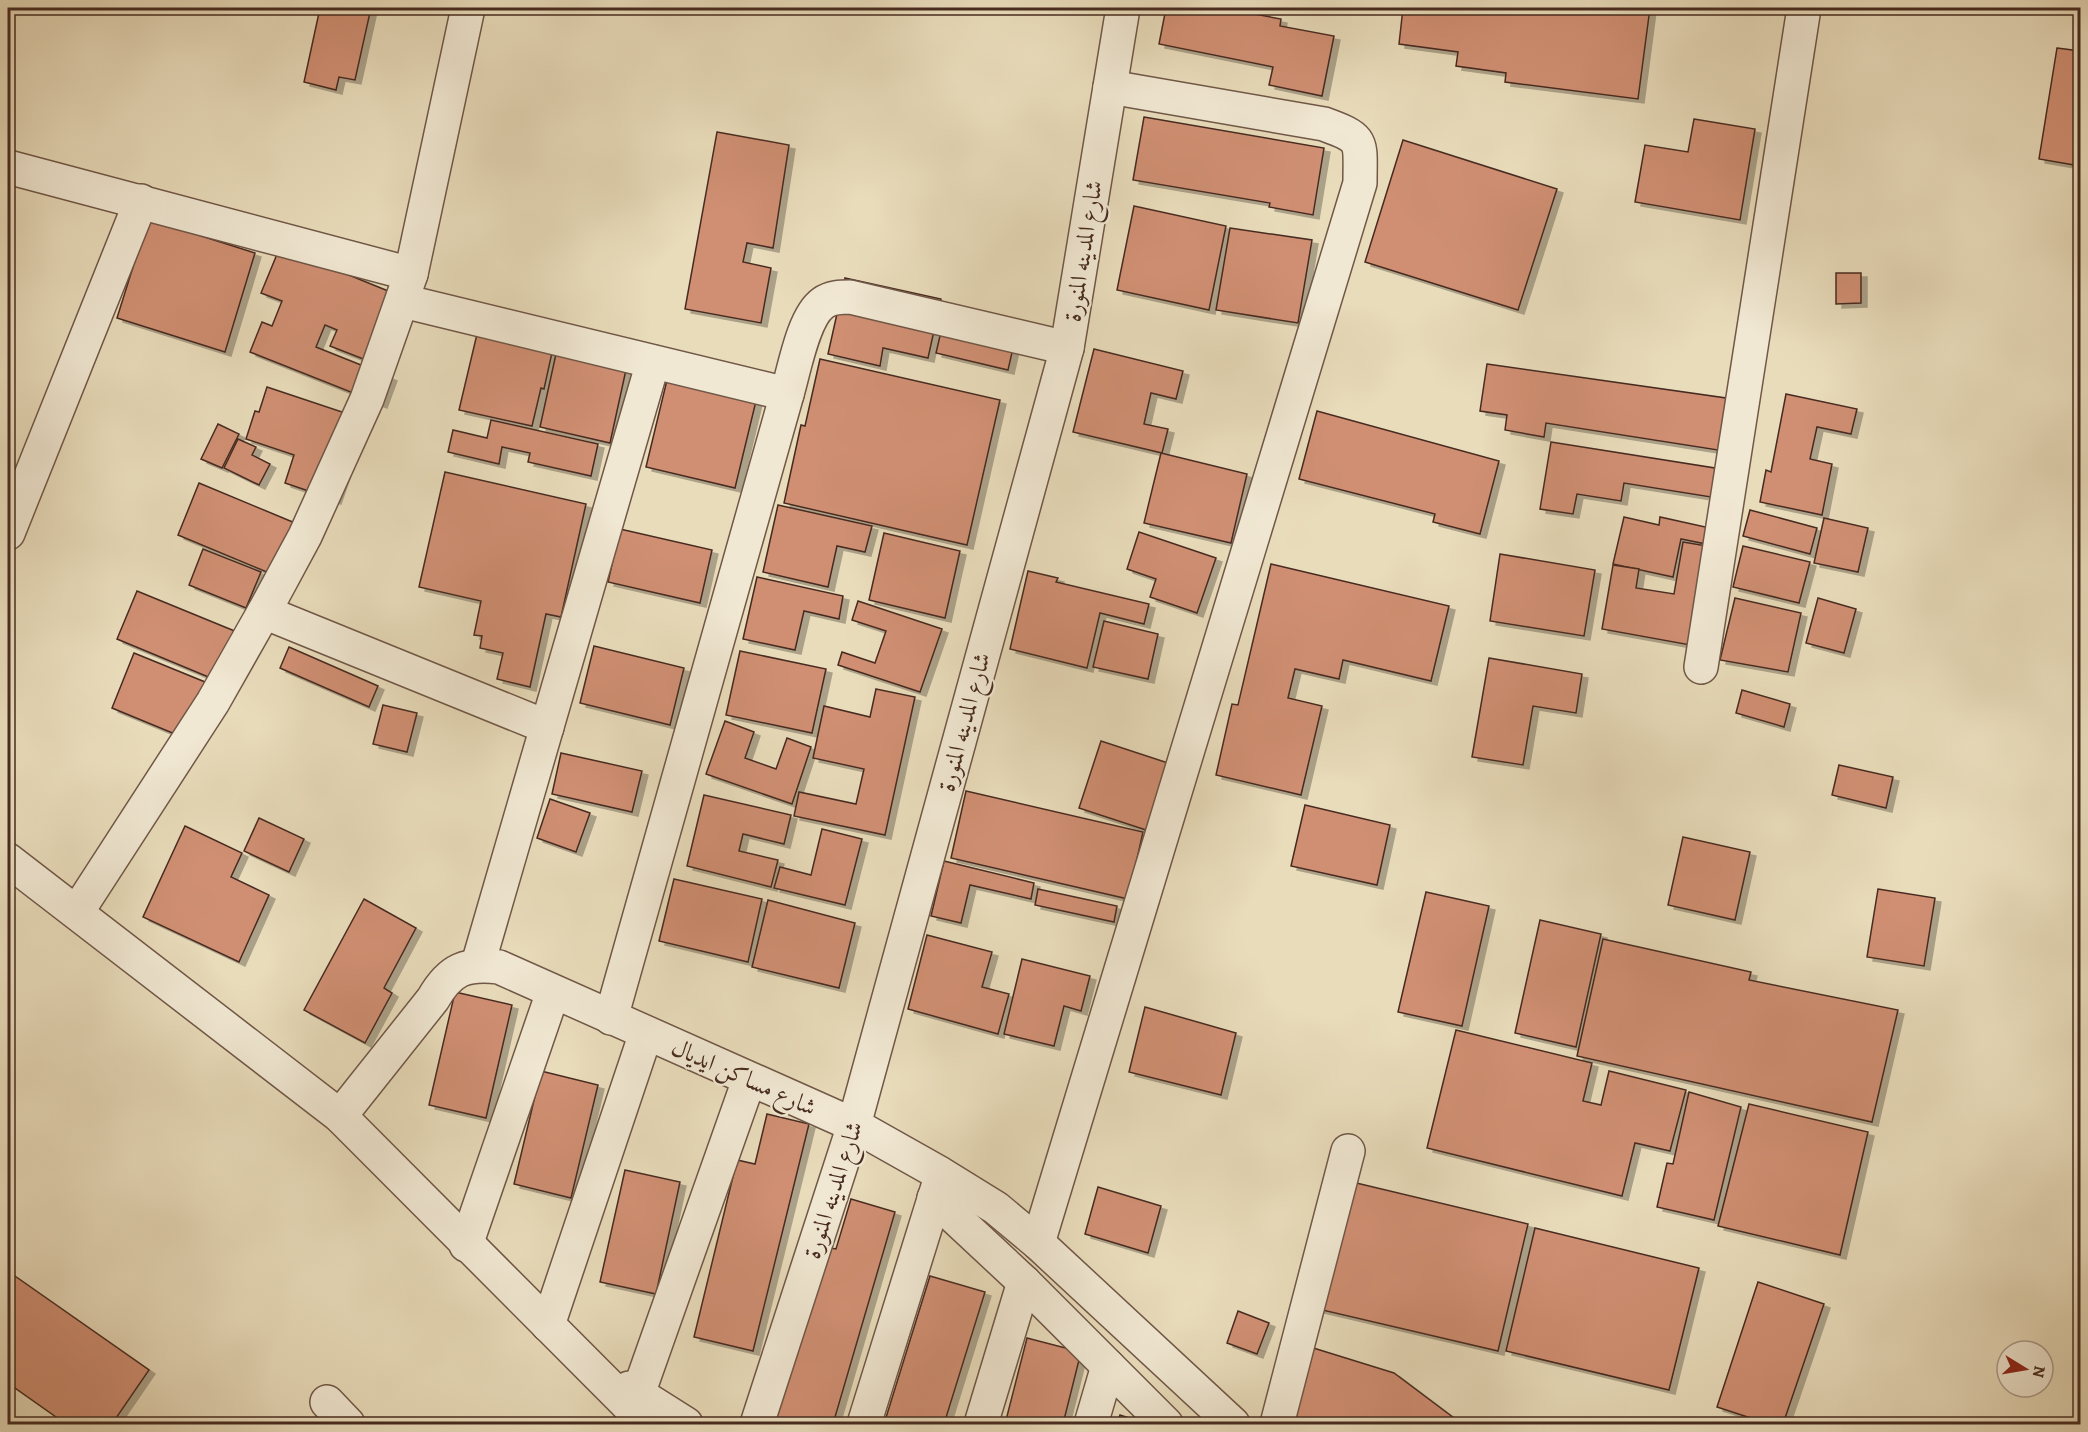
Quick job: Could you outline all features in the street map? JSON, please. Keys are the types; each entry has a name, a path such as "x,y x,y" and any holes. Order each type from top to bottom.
{"street":[{"path":"77,912 213,702 264,612 305,536 367,399 407,287 468,8"},
{"name":"شارع المدينه المنورة","path":"757,1425 854,1125 1067,348 1123,8"},
{"path":"1701,667 1803,8"},
{"path":"1038,1243 1360,183 1360,147 1352,134 1324,124 1110,87"},
{"path":"8,166 141,201 407,287 653,362 788,394"},
{"path":"8,533 141,201"},
{"path":"611,1018 812,316 823,303 836,297 850,297 1067,348"},
{"path":"340,1116 433,999 443,982 459,970 477,964 653,362"},
{"path":"264,612 547,727"},
{"path":"8,860 340,1116 647,1425"},
{"name":"شارع مساكن ايديال","path":"477,964 499,967 854,1125 938,1186 996,1208 1038,1243 1233,1425"},
{"path":"466,1245 554,992"},
{"path":"548,1325 646,1033"},
{"path":"638,1394 749,1080"},
{"path":"1277,1425 1348,1151"},
{"path":"938,1186 1024,1282 1166,1425"},
{"path":"864,1425 938,1186"},
{"path":"981,1425 1024,1282"},
{"path":"576,1354 686,1425"},
{"path":"1091,1425 1108,1366"}],"building":[{"path":"320,8 371,8 355,80 339,77 336,90 304,82"},
{"path":"1166,8 1222,8 1281,19 1280,26 1334,36 1322,96 1269,85 1273,67 1159,44"},
{"path":"1403,8 1650,8 1638,99 1505,82 1506,73 1456,66 1458,52 1399,44"},
{"path":"2057,48 2080,51 2080,166 2039,159"},
{"path":"1144,117 1324,148 1313,215 1269,207 1270,203 1133,180"},
{"path":"1694,119 1755,129 1740,220 1635,202 1645,145 1688,152"},
{"path":"717,132 789,145 773,248 747,243 743,262 771,268 761,323 685,309"},
{"path":"1403,140 1557,189 1518,310 1365,262"},
{"path":"1134,206 1226,226 1209,310 1117,290"},
{"path":"148,219 255,253 225,352 117,318"},
{"path":"1230,228 1312,240 1298,323 1216,310"},
{"path":"280,247 398,295 371,362 330,346 337,330 325,325 316,347 391,377 381,404 250,352 262,322 272,326 282,301 261,293"},
{"path":"1836,273 1861,273 1861,303 1836,304"},
{"path":"845,278 941,299 928,358 883,348 880,366 828,354"},
{"path":"947,306 1019,322 1008,370 936,353"},
{"path":"482,313 557,330 544,389 541,388 532,426 459,410"},
{"path":"561,331 631,347 610,443 540,427"},
{"path":"1094,349 1183,371 1176,399 1151,393 1144,424 1168,429 1162,453 1073,432"},
{"path":"674,351 763,372 735,488 646,467"},
{"path":"820,359 1000,400 967,545 784,503 801,425 805,426"},
{"path":"1487,364 1733,399 1724,451 1546,423 1544,437 1505,430 1507,415 1480,411"},
{"path":"267,387 363,419 335,500 285,483 294,455 246,439 255,411 259,412"},
{"path":"1786,394 1857,409 1851,434 1817,427 1810,459 1832,464 1822,515 1760,502 1766,470 1771,472"},
{"path":"1317,411 1499,461 1480,534 1433,522 1435,514 1299,479"},
{"path":"491,420 598,444 591,476 528,462 530,453 502,447 499,464 448,452 453,430 487,438"},
{"path":"218,424 239,434 222,468 201,459"},
{"path":"238,439 256,447 252,455 270,464 259,485 224,468"},
{"path":"1551,442 1721,469 1717,498 1624,483 1621,501 1577,494 1573,514 1540,509"},
{"path":"1161,453 1247,474 1231,543 1144,523"},
{"path":"445,472 586,504 561,617 546,614 530,687 497,679 503,653 480,648 482,636 474,635 481,601 419,587"},
{"path":"199,483 295,523 274,575 178,535"},
{"path":"778,505 872,526 865,552 837,546 828,587 763,572"},
{"path":"1750,510 1817,528 1810,554 1743,536"},
{"path":"1624,517 1659,525 1660,517 1710,528 1706,544 1681,539 1673,577 1613,564"},
{"path":"1824,518 1868,528 1858,572 1814,563"},
{"path":"620,529 712,550 700,603 608,582"},
{"path":"1139,532 1216,558 1197,613 1150,597 1156,579 1127,569"},
{"path":"884,533 960,551 945,618 869,600"},
{"path":"1683,542 1707,546 1690,645 1602,629 1613,565 1639,569 1636,588 1674,594"},
{"path":"1743,546 1810,562 1799,603 1733,587"},
{"path":"203,549 261,572 246,608 189,585"},
{"path":"1500,554 1595,570 1584,636 1490,621"},
{"path":"1271,564 1449,606 1431,681 1343,660 1339,679 1295,669 1288,698 1322,706 1301,795 1216,775 1232,704 1238,705"},
{"path":"1028,571 1058,578 1056,582 1149,604 1144,624 1100,613 1087,668 1010,649"},
{"path":"757,577 843,596 839,619 804,611 795,650 743,639"},
{"path":"137,591 237,632 218,681 117,639"},
{"path":"1735,598 1801,613 1788,672 1720,660"},
{"path":"1818,598 1856,609 1844,653 1806,643"},
{"path":"858,601 942,629 920,692 838,665 842,652 875,663 886,631 852,620"},
{"path":"1104,621 1158,634 1148,679 1093,667"},
{"path":"594,646 684,668 670,725 580,703"},
{"path":"289,647 378,686 369,707 280,668"},
{"path":"740,651 826,669 812,733 726,715"},
{"path":"134,653 210,684 187,739 112,708"},
{"path":"1489,658 1582,674 1576,713 1533,706 1523,765 1472,757"},
{"path":"876,689 915,697 885,835 794,816 799,792 856,804 864,769 813,758 824,706 870,717"},
{"path":"1742,690 1790,704 1784,727 1736,713"},
{"path":"383,705 417,713 407,752 373,744"},
{"path":"725,721 754,732 745,758 776,769 787,738 811,747 792,804 706,774"},
{"path":"1101,741 1168,763 1146,830 1079,808"},
{"path":"561,753 642,771 632,812 552,794"},
{"path":"1839,765 1893,777 1886,808 1832,795"},
{"path":"966,791 1143,832 1128,899 951,858"},
{"path":"704,795 791,815 784,844 743,834 739,851 778,860 771,887 687,866"},
{"path":"550,799 590,813 576,852 537,838"},
{"path":"1305,805 1390,825 1377,885 1291,866"},
{"path":"259,818 304,839 289,872 244,851"},
{"path":"185,826 242,853 231,877 269,895 239,962 143,917"},
{"path":"822,829 862,839 845,905 774,888 780,867 811,875"},
{"path":"1683,837 1750,852 1735,920 1668,905"},
{"path":"944,861 1034,883 1031,899 970,885 961,923 931,916"},
{"path":"674,879 762,899 748,962 659,941"},
{"path":"1038,889 1117,906 1114,922 1035,905"},
{"path":"1878,889 1935,898 1924,966 1867,957"},
{"path":"1426,892 1489,906 1462,1026 1398,1012"},
{"path":"364,899 416,928 384,988 392,993 365,1043 304,1010"},
{"path":"768,900 855,923 839,988 752,967"},
{"path":"1540,920 1601,934 1576,1047 1515,1033"},
{"path":"927,935 992,952 982,987 1009,994 998,1034 908,1009"},
{"path":"1603,939 1751,972 1749,980 1898,1010 1872,1122 1577,1056"},
{"path":"1022,959 1090,976 1081,1011 1064,1006 1054,1046 1004,1034"},
{"path":"455,992 512,1005 486,1118 429,1105"},
{"path":"1145,1007 1236,1033 1221,1095 1129,1072"},
{"path":"1456,1030 1592,1063 1583,1101 1601,1105 1609,1071 1686,1090 1670,1151 1635,1143 1622,1196 1427,1148"},
{"path":"541,1071 598,1085 571,1198 514,1184"},
{"path":"1689,1092 1741,1107 1714,1220 1657,1207 1667,1163 1673,1164"},
{"path":"1749,1104 1868,1132 1840,1255 1718,1226"},
{"path":"767,1114 809,1124 753,1351 694,1337 737,1160 755,1164"},
{"path":"625,1170 680,1182 656,1294 600,1282"},
{"path":"1348,1181 1528,1224 1498,1351 1318,1309"},
{"path":"1098,1187 1161,1206 1148,1253 1085,1234"},
{"path":"851,1199 895,1212 833,1424 796,1424 775,1418 825,1247 836,1249"},
{"path":"1535,1228 1699,1268 1669,1390 1506,1351"},
{"path":"12,1274 149,1370 112,1424 66,1424 8,1383 8,1281"},
{"path":"930,1276 985,1292 944,1424 884,1424"},
{"path":"1758,1282 1824,1304 1783,1424 1769,1424 1717,1407"},
{"path":"1238,1311 1269,1323 1257,1354 1227,1343"},
{"path":"1027,1338 1081,1352 1063,1424 1005,1424"},
{"path":"1307,1346 1394,1373 1462,1424 1441,1418 1449,1424 1296,1424 1286,1416"},
{"path":"1120,1415 1147,1424 1117,1424"}]}
